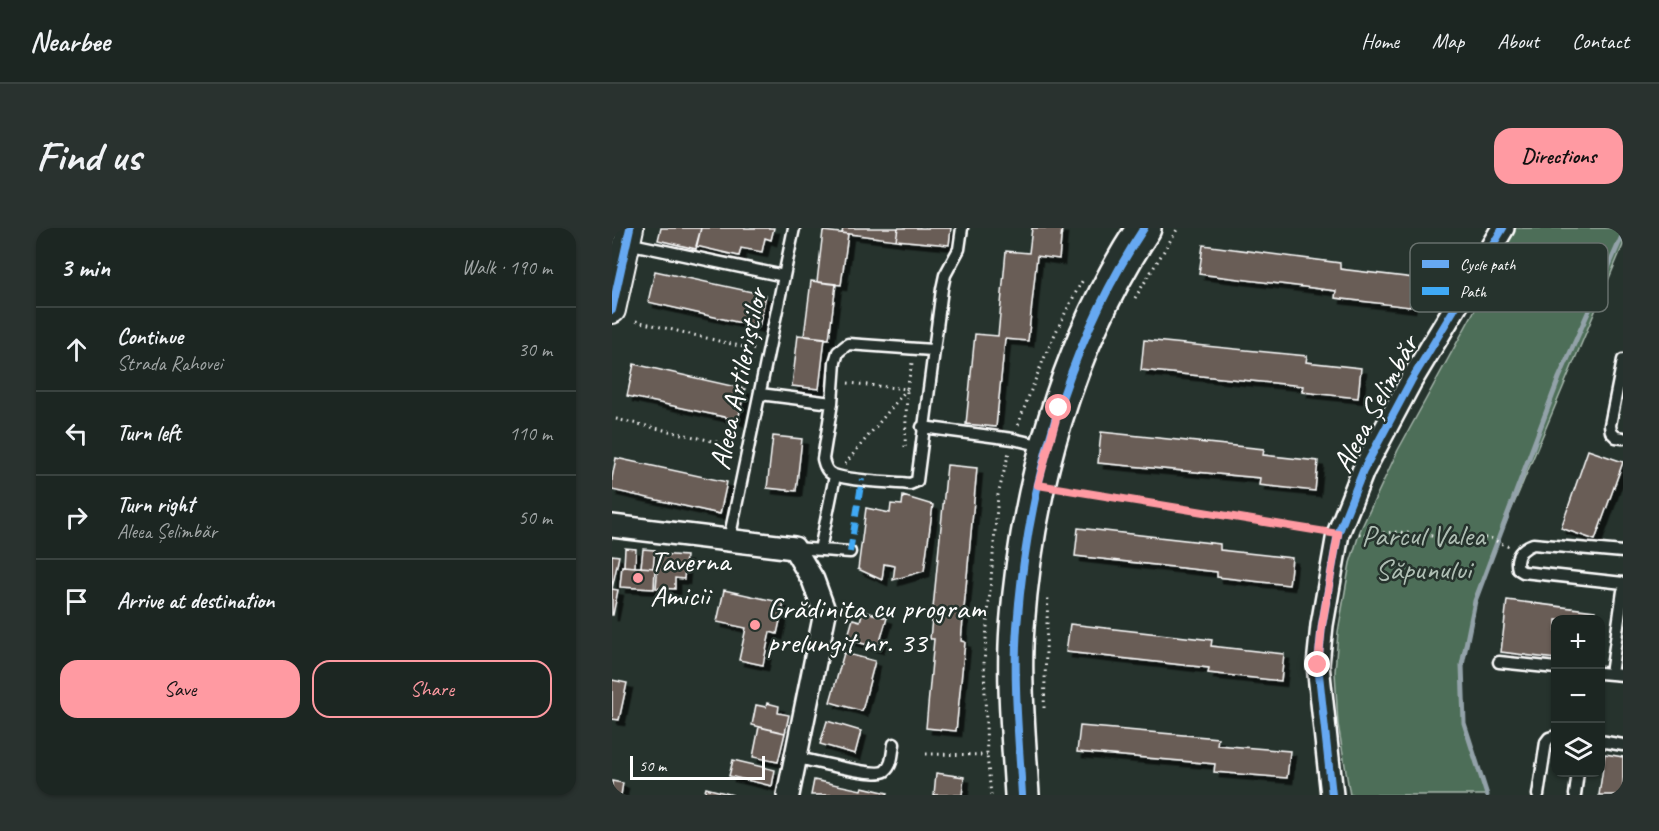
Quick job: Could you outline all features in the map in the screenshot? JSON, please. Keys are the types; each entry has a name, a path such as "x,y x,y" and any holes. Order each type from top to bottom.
{"main road":[{"path":"1022,795 1016,629 1022,572 1038,485 1047,447 1063,398 1095,318 1144,228"}],"street":[{"name":"Aleea Șelimbăr","path":"1494,243 1503,228"},
{"path":"612,309 615,283 629,236"},
{"name":"Aleea Șelimbăr","path":"1332,795 1318,665 1322,625 1338,534 1363,471 1406,391 1453,312"},
{"path":"612,526 794,548 813,580 825,613 788,795"}],"lane":[{"name":"Aleea Artileriștilor","path":"729,540 794,228"},
{"path":"932,350 848,344 838,352 823,459 825,466 835,476 915,483 918,478 932,350 945,274 959,249 962,228"},
{"path":"629,236 784,276"},
{"path":"1623,360 1610,425 1611,432 1616,438 1623,438"},
{"path":"760,394 832,403"},
{"path":"922,427 1012,439 1047,447"},
{"path":"820,550 835,476"},
{"path":"1623,552 1533,544 1520,552 1516,563 1518,569 1523,572 1623,583"},
{"path":"794,548 850,552"},
{"path":"1623,591 1606,673 1623,675"},
{"path":"1500,662 1551,667"},
{"path":"1538,795 1546,742 1551,737"},
{"path":"1605,742 1623,745"},
{"path":"796,758 860,771 882,773 888,769 894,744"},
{"path":"1575,795 1577,777"}],"path":[{"path":"1133,301 1178,228"},
{"path":"636,321 768,353"},
{"path":"835,476 907,389 914,349"},
{"path":"834,382 907,389"},
{"path":"615,419 748,449"},
{"path":"1038,485 1338,534 1398,532 1440,537 1490,538 1520,552"},
{"path":"1044,719 1044,649 1048,589"},
{"path":"926,754 987,755"}],"green space":[{"name":"Parcul Valea Săpunului","path":"1508,228 1623,228 1623,245 1608,281 1608,243 1500,243"},
{"name":"Parcul Valea Săpunului","path":"1474,312 1595,312 1475,601 1462,665 1464,723 1487,795 1350,795 1338,724 1335,672 1338,632 1350,563 1360,531 1398,450"}],"building":[{"path":"661,228 701,228 696,249 658,240"},
{"path":"701,228 774,228 771,240 765,238 762,252 741,248 739,256 696,246"},
{"path":"843,228 898,228 896,240 842,233"},
{"path":"898,228 951,228 949,245 896,240"},
{"path":"1032,228 1062,228 1059,259 1037,256 1028,341 1005,339 996,427 966,424 975,334 998,336 1006,251 1029,253"},
{"path":"823,231 848,234 841,285 817,282"},
{"path":"1203,245 1340,263 1340,269 1410,278 1410,307 1335,298 1336,291 1199,274"},
{"path":"655,271 766,295 759,327 648,302"},
{"path":"811,281 836,284 829,339 804,336"},
{"path":"798,335 825,338 819,389 792,386"},
{"path":"1144,340 1307,356 1306,362 1361,368 1358,398 1302,392 1303,386 1141,370"},
{"path":"634,364 745,389 738,420 627,396"},
{"path":"1101,432 1264,449 1263,455 1318,461 1315,491 1259,485 1260,478 1098,463"},
{"path":"773,436 802,439 796,491 767,488"},
{"path":"1588,450 1623,462 1595,540 1561,528"},
{"path":"616,458 727,482 720,514 612,490"},
{"path":"947,465 977,468 961,641 965,642 956,731 926,728 934,639 930,639"},
{"path":"903,496 933,505 924,571 893,580 895,566 884,564 882,580 858,569 866,508 890,513 891,504 902,505"},
{"path":"1078,528 1220,544 1220,550 1292,558 1289,585 1217,577 1217,572 1075,556"},
{"path":"625,548 636,549 635,567 624,566"},
{"path":"643,549 655,550 653,568 641,567"},
{"path":"659,554 686,556 684,579 675,578 675,589 656,588"},
{"path":"612,555 619,556 612,589"},
{"name":"Taverna Amicii","path":"622,566 655,568 654,589 620,587"},
{"path":"612,589 618,590 613,615 612,615"},
{"name":"Grădinița cu program prelungit nr. 33","path":"724,590 784,603 777,634 770,632 763,665 739,660 746,628 717,622"},
{"path":"1507,600 1595,611 1595,615 1551,615 1551,658 1501,652"},
{"path":"863,611 887,618 878,648 847,639 853,619 860,621"},
{"path":"1070,624 1212,640 1211,646 1284,654 1281,681 1208,673 1209,668 1066,652"},
{"path":"844,653 875,661 862,711 830,702"},
{"path":"612,680 627,683 619,720 612,719"},
{"path":"767,703 779,706 778,713 789,715 785,733 752,725 756,705 766,707"},
{"path":"827,721 861,731 855,754 820,744"},
{"path":"1080,726 1218,738 1217,745 1290,751 1287,778 1214,772 1215,764 1077,752"},
{"path":"759,727 785,733 778,762 753,757"},
{"path":"1605,754 1623,757 1623,795 1599,795 1602,777 1605,777"},
{"path":"733,760 775,770 772,786 729,776"},
{"path":"936,773 964,777 962,795 934,795"},
{"path":"814,780 888,793 887,795 811,795"},
{"path":"612,781 623,783 621,795 612,795"},
{"path":"706,788 733,795 704,795"}],"waterway":[{"path":"1608,268 1623,234"},
{"path":"1487,795 1464,723 1462,665 1475,601 1559,378 1588,312"}],"marked path":[{"path":"850,552 862,479"}],"cycle path":[{"path":"612,310 630,228"},
{"path":"1022,795 1016,647 1022,575 1030,522 1055,419 1073,369 1093,320 1144,228"},
{"path":"1494,243 1503,228"},
{"path":"1332,795 1318,665 1322,625 1338,534 1363,471 1411,381 1452,312"}],"place":[{"name":"Taverna Amicii","path":"638,578"},
{"name":"Grădinița cu program prelungit nr. 33","path":"755,625"}],"route":[{"path":"1059,408 1038,485 1338,534 1322,625 1318,665"}]}
